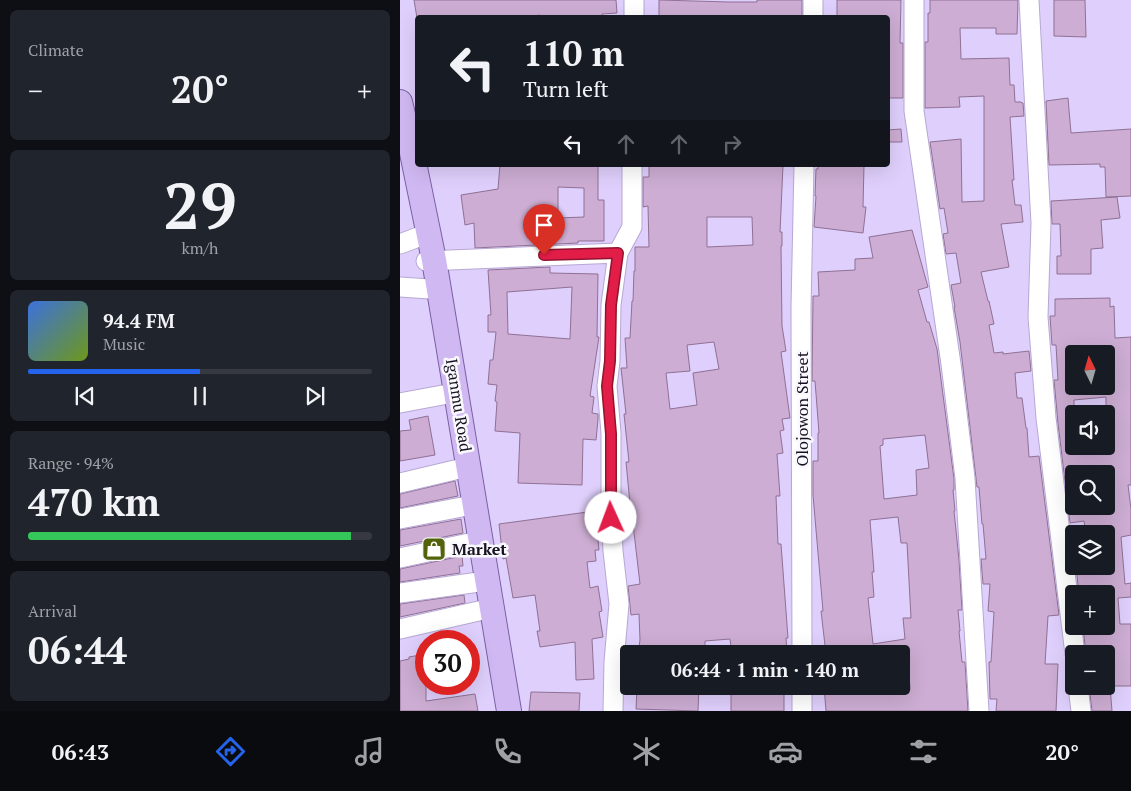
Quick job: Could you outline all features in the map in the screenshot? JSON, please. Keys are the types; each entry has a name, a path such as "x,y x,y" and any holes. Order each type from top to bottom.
{"main road":[{"name":"Iganmu Road","path":"400,102 411,148 509,711"},
{"name":"Iganmu Road","path":"400,144 411,240 430,260 430,289 459,469 474,542 500,711"}],"street":[{"path":"634,0 634,15"},
{"path":"813,0 813,15"},
{"path":"914,0 914,111 951,364 965,478 979,711"},
{"path":"1029,0 1041,222 1038,317 1046,418 1074,645"},
{"path":"613,711 614,662 619,604 613,551 611,434 607,386 610,361 611,305 618,253 632,227 632,167"},
{"name":"Olojowon Street","path":"802,645 801,308 804,167"},
{"path":"430,260 618,253"},
{"path":"400,287 430,289"},
{"path":"400,403 448,394"},
{"path":"400,483 459,469"},
{"path":"400,519 467,506"},
{"path":"400,558 474,542"},
{"path":"400,593 479,582"},
{"path":"400,629 483,610"},
{"path":"802,695 802,711"},
{"path":"1079,695 1081,711"}],"building":[{"path":"414,0 616,0 617,13 602,15 416,15"},
{"path":"659,0 757,2 757,0 802,0 802,15 659,15"},
{"path":"837,0 901,0 900,43 903,43 903,98 890,98 890,15 837,15"},
{"path":"930,0 1018,0 1017,34 996,34 996,28 960,28 961,59 1009,58 1010,85 1014,85 1015,102 1023,103 1024,116 1010,117 1014,180 1012,180 1015,205 1021,205 1023,222 1001,224 1009,267 981,272 994,324 989,325 994,353 1003,352 1003,354 1029,351 1031,371 1015,373 1017,398 1022,398 1027,428 1029,457 1039,456 1059,615 1048,616 1045,664 1058,664 1056,711 996,711 997,699 990,699 989,662 991,662 994,612 988,611 990,584 983,584 981,559 986,559 983,524 951,285 961,283 956,253 946,254 943,234 948,233 944,208 940,209 930,142 961,139 962,202 984,201 984,96 959,97 960,107 925,108 925,42 928,42"},
{"path":"1054,0 1085,0 1086,37 1054,36"},
{"path":"1068,98 1071,133 1131,129 1131,196 1106,197 1105,167 1100,167 1100,164 1049,165 1046,101"},
{"path":"901,129 902,142 890,142 890,130"},
{"path":"500,167 598,167 598,200 604,200 604,241 475,248 474,223 465,225 461,195 498,189","holes":["558,187 584,188 584,217 558,218"]},
{"path":"649,167 783,167 780,232 782,232 782,326 786,351 781,352 790,418 782,419 784,430 780,431 783,453 777,454 780,496 776,496 778,544 781,544 788,638 786,638 786,645 731,645 730,639 705,641 705,645 639,645 639,614 631,615 628,586 640,584 633,524 628,525 625,504 630,504 626,462 629,462 621,368 627,368 625,338 630,338 635,247 649,247 648,206 643,207 643,177 649,177","holes":["707,217 752,217 753,245 707,247","714,342 719,369 693,373 697,405 670,409 666,373 690,371 687,345"]},
{"path":"818,167 864,167 863,207 866,207 863,233 814,227 816,169"},
{"path":"1117,197 1120,218 1101,220 1103,248 1091,249 1091,274 1057,274 1057,256 1061,256 1060,224 1052,224 1051,201"},
{"path":"912,230 928,287 918,290 937,349 954,479 954,511 962,610 958,610 959,631 962,662 965,662 968,711 826,711 825,695 910,695 910,645 825,645 821,611 823,611 813,495 813,461 818,461 819,433 815,381 812,381 813,296 819,296 818,272 855,270 855,259 873,258 869,237","holes":["925,435 929,468 916,470 917,495 884,499 880,446 883,445 883,439","898,517 901,543 907,543 911,618 903,618 905,639 873,644 868,598 874,597 870,520"]},
{"path":"550,267 550,273 598,274 597,337 599,337 590,396 594,397 592,413 598,414 598,419 596,440 583,439 582,485 518,483 520,433 495,431 497,385 488,384 490,360 493,360 496,332 488,332 488,315 491,315 488,270","holes":["572,287 570,339 508,334 507,292"]},
{"path":"1110,298 1110,307 1114,306 1115,338 1131,337 1131,485 1128,485 1131,509 1131,535 1121,537 1125,584 1131,583 1131,597 1118,598 1120,624 1131,624 1131,686 1115,686 1115,645 1085,645 1084,635 1115,635 1115,585 1078,585 1077,575 1115,575 1115,525 1085,525 1084,521 1070,523 1069,515 1115,515 1115,465 1065,465 1065,481 1054,380 1058,380 1056,345 1052,345 1050,316 1055,316 1055,299"},
{"path":"428,416 435,455 400,461 400,431 411,430 409,420"},
{"path":"455,481 458,496 400,508 400,494"},
{"path":"595,511 599,550 595,550 596,561 587,562 590,588 598,586 602,611 599,612 603,637 592,639 594,679 576,680 575,642 540,647 537,631 540,631 535,595 513,598 506,558 503,559 499,524"},
{"path":"461,519 463,533 400,546 400,530"},
{"path":"462,556 463,566 459,566 460,573 400,582 400,569"},
{"path":"464,595 465,603 400,617 400,604"},
{"path":"415,656 415,695 426,695 426,701 475,695 478,711 400,711 400,661 409,659 409,657"},
{"path":"531,692 580,693 579,711 529,711"},
{"path":"637,695 699,695 698,711 636,709"},
{"path":"731,695 784,695 784,711 731,711"},
{"path":"1090,695 1111,695 1112,711 1092,711"}],"place":[{"name":"Market","path":"434,549"}],"route":[{"path":"544,255 618,253 611,305 610,361 607,386 611,434 611,518"}]}
